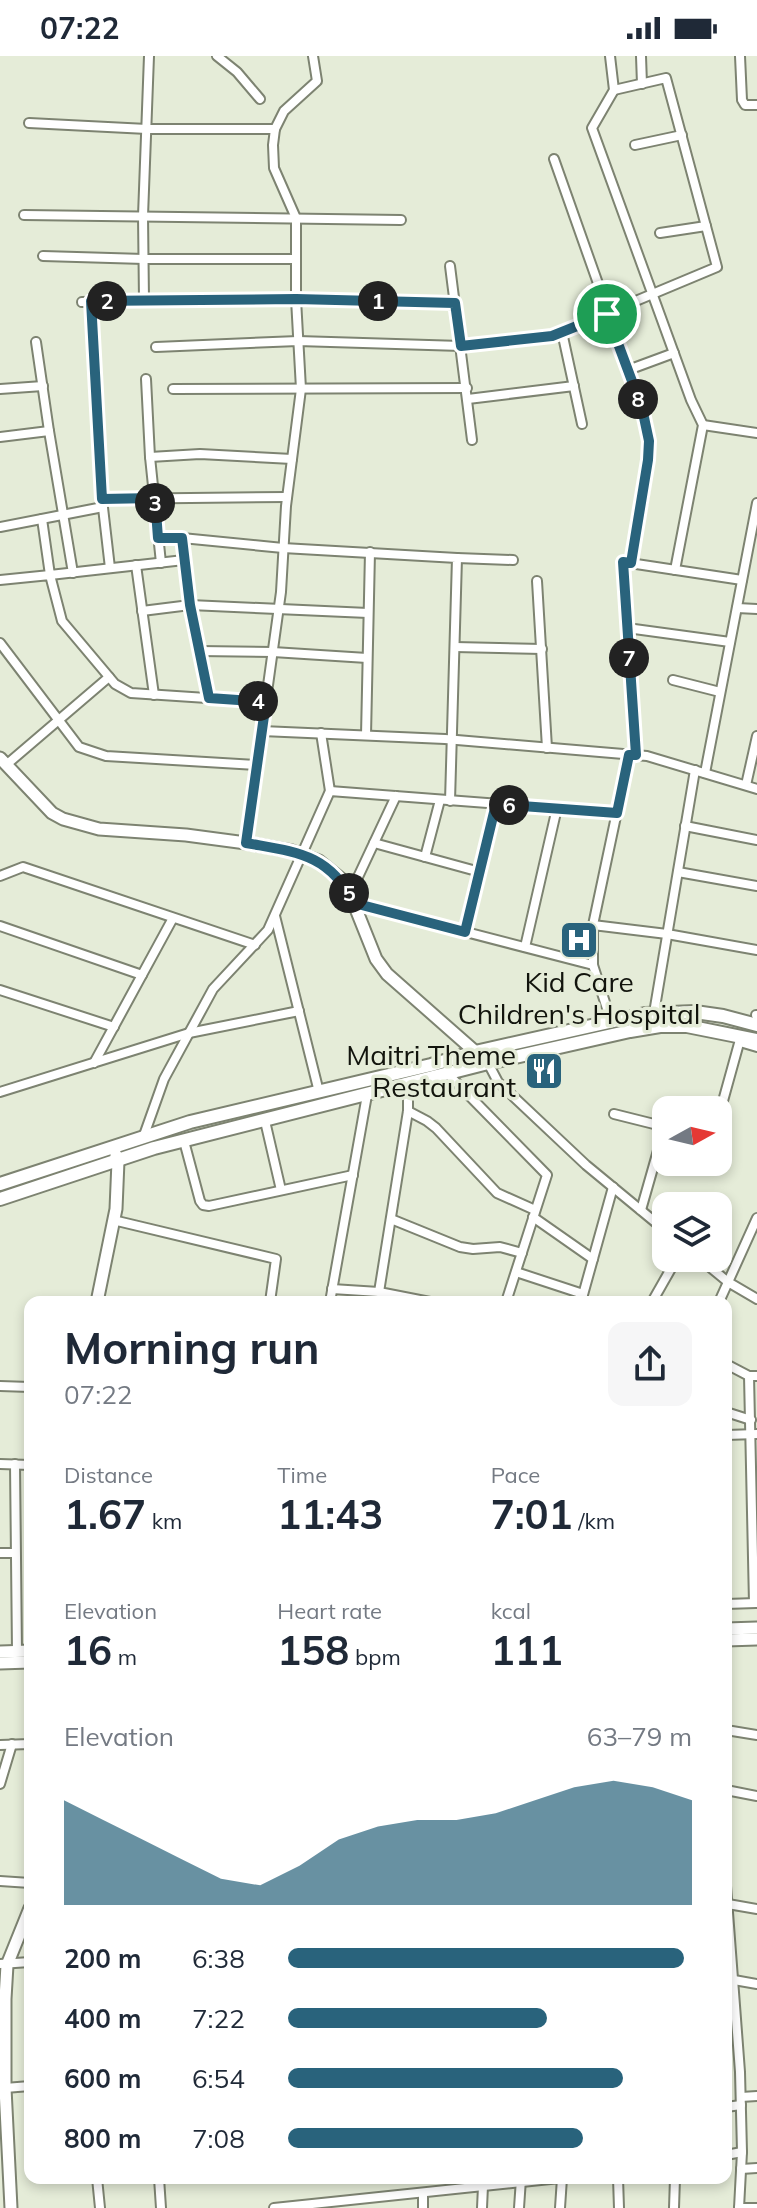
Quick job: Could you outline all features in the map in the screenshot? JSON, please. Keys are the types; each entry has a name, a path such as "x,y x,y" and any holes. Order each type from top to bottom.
{"main road":[{"path":"0,1184 190,1122 611,1021 654,1013 695,1012 756,1018"},
{"path":"0,1199 184,1141 488,1063 630,1031 687,1026 757,1040"}],"street":[{"path":"144,300 143,216 149,56"},
{"path":"217,56 237,72 260,99"},
{"path":"246,843 273,652 287,497 301,389 296,218 274,168 273,145 275,129 284,111 317,81 313,56"},
{"path":"610,56 614,90 592,128 691,400 703,425 675,570"},
{"path":"641,56 642,84"},
{"path":"740,56 742,100 745,105 757,105"},
{"path":"156,347 298,341 461,346 552,336 717,267 666,78 614,90"},
{"path":"29,123 147,129 275,129"},
{"path":"635,145 682,135"},
{"path":"554,159 645,420 649,450 631,563"},
{"path":"24,215 401,220"},
{"path":"660,233 706,226"},
{"path":"43,256 295,259"},
{"path":"450,266 472,440"},
{"path":"110,568 87,302 296,299 455,303"},
{"path":"562,332 582,424"},
{"path":"36,342 73,573"},
{"path":"628,370 674,353"},
{"path":"146,379 161,563"},
{"path":"0,389 43,386"},
{"path":"468,399 574,386"},
{"path":"173,389 467,388"},
{"path":"703,425 757,433"},
{"path":"0,437 49,431"},
{"path":"150,457 200,454 292,459"},
{"path":"0,527 64,515 103,503 155,498 287,497"},
{"path":"654,1013 685,826 720,692 742,580 753,544 757,503"},
{"path":"42,519 50,575 62,621 115,684 131,693 266,702"},
{"path":"158,538 513,560"},
{"path":"182,538 190,605 209,698"},
{"path":"366,735 370,552"},
{"path":"450,801 457,558"},
{"path":"0,580 184,560"},
{"path":"611,1021 593,965 593,925 632,755 623,562 742,580"},
{"path":"136,565 154,695"},
{"path":"537,581 547,748"},
{"path":"142,611 190,605 368,613"},
{"path":"737,608 757,609"},
{"path":"627,628 730,642"},
{"path":"0,643 79,747 106,756 257,765"},
{"path":"455,647 542,649"},
{"path":"199,651 367,658"},
{"path":"109,677 59,720 3,761 52,813 81,826 246,843 319,861 340,878 352,898 376,959 387,974 488,1063 498,1082 586,1165 652,1219"},
{"path":"673,680 720,692"},
{"path":"262,731 453,740 647,756 757,789"},
{"path":"143,1138 164,1079 213,989 268,930 302,855 330,791 321,733"},
{"path":"746,785 757,736"},
{"path":"330,791 617,813"},
{"path":"352,898 396,796"},
{"path":"425,857 440,800"},
{"path":"465,932 496,804"},
{"path":"525,947 557,808"},
{"path":"685,826 757,840"},
{"path":"374,843 480,872"},
{"path":"0,876 23,867 255,945"},
{"path":"678,872 757,886"},
{"path":"352,898 465,932 593,965"},
{"path":"275,916 319,1092"},
{"path":"94,1063 173,918"},
{"path":"593,925 757,950"},
{"path":"0,926 142,975"},
{"path":"0,990 114,1027"},
{"path":"0,1092 189,1033 299,1011"},
{"path":"724,1096 740,1039 757,1047"},
{"path":"448,1074 547,1175 508,1296"},
{"path":"379,1292 408,1111 408,1085"},
{"path":"331,1296 367,1095"},
{"path":"408,1111 431,1124 497,1193 534,1213 593,1259"},
{"path":"614,1114 652,1123"},
{"path":"265,1121 281,1190"},
{"path":"184,1141 203,1205 353,1175"},
{"path":"98,1296 113,1220 118,1161 113,1147"},
{"path":"641,1210 652,1173"},
{"path":"583,1296 613,1187"},
{"path":"722,1296 757,1218"},
{"path":"391,1219 460,1247 500,1247 522,1253"},
{"path":"113,1220 276,1259 271,1296"},
{"path":"516,1272 577,1296"},
{"path":"655,1296 669,1272"},
{"path":"716,1272 757,1299"},
{"path":"332,1289 379,1292 388,1296"},
{"path":"732,1367 753,1376 755,1603 732,1604"},
{"path":"0,1386 24,1387"},
{"path":"732,1414 751,1420"},
{"path":"732,1435 754,1434"},
{"path":"0,1464 24,1465"},
{"path":"15,1464 17,1651"},
{"path":"0,1553 14,1553"},
{"path":"732,1629 757,1628"},
{"path":"732,1640 757,1639"},
{"path":"0,1652 24,1651"},
{"path":"0,1663 24,1662"},
{"path":"732,1731 757,1735"},
{"path":"0,1784 12,1744"},
{"path":"0,1745 24,1744"},
{"path":"732,1791 757,1796"},
{"path":"0,1881 24,1883"},
{"path":"732,1905 757,1909"},
{"path":"11,2208 5,2088 4,1964 24,1921"},
{"path":"4,1964 24,1962"},
{"path":"732,1964 732,2001"},
{"path":"734,1980 757,1984"},
{"path":"732,2021 741,2101 739,2208 757,2208"},
{"path":"5,2088 24,2086"},
{"path":"732,2105 757,2096"},
{"path":"732,2154 742,2152"},
{"path":"741,2169 757,2168"},
{"path":"98,2184 100,2208"},
{"path":"159,2184 161,2208"},
{"path":"444,2184 444,2190"},
{"path":"274,2208 360,2204 496,2184"},
{"path":"519,2208 521,2184"},
{"path":"560,2208 561,2184"},
{"path":"618,2184 619,2208"},
{"path":"674,2208 675,2184"},
{"path":"482,2208 483,2186"},
{"path":"423,2193 423,2208"}],"place":[{"name":"Kid Care Children's Hospital","path":"579,940"},
{"name":"Maitri Theme Restaurant","path":"544,1071"}],"route":[{"path":"296,299 455,303 461,346 552,336 607,314 642,408 649,450 631,563 623,562 636,755 629,755 617,813 496,804 465,932 354,903 340,878 319,861 292,851 246,843 266,702 209,698 190,605 182,538 158,538 155,498 102,499 91,301 296,299"}]}
